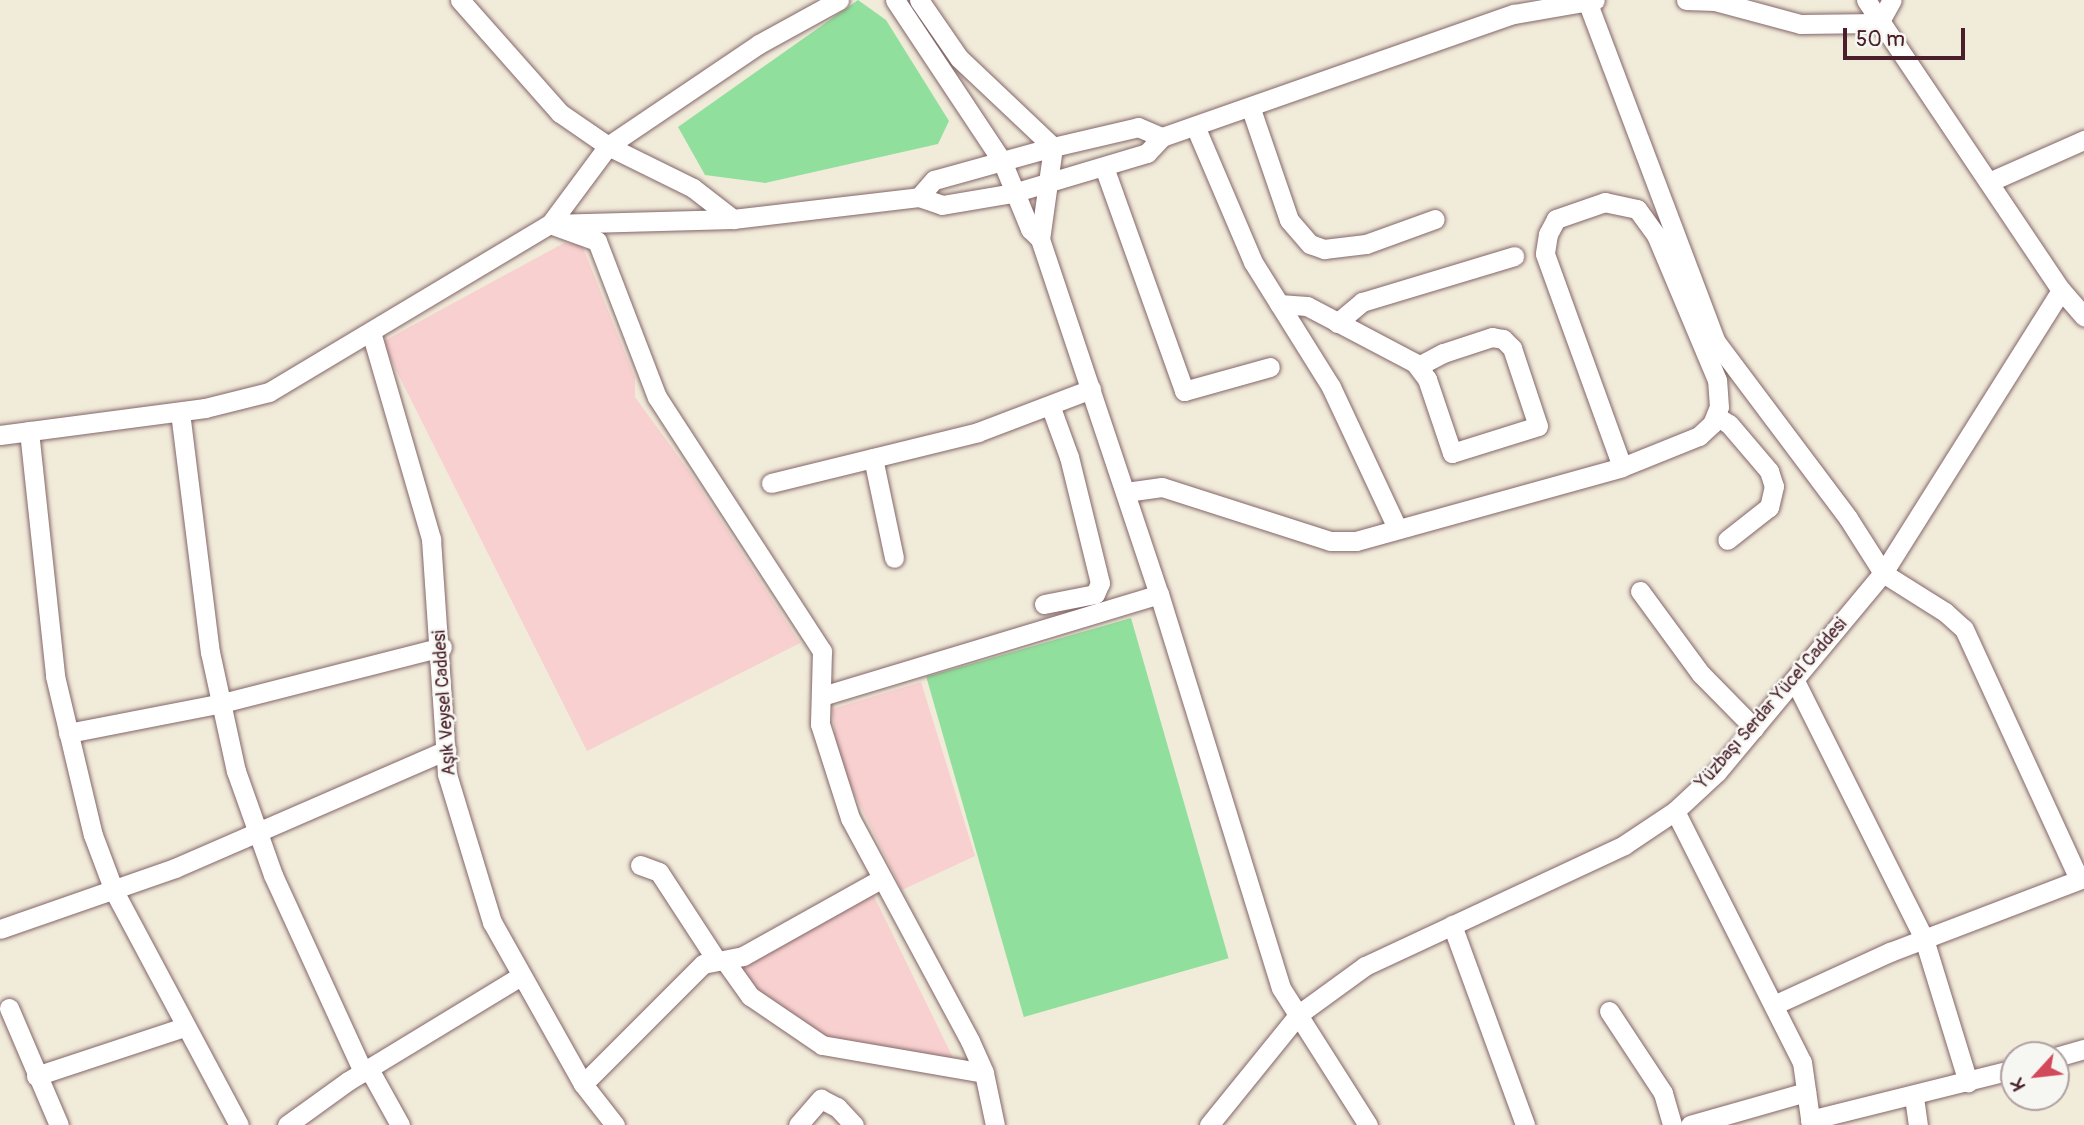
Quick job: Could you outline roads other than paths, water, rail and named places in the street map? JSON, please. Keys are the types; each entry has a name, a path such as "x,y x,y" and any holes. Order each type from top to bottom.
{"street":[{"path":"460,0 561,113 608,146 693,188 733,219"},
{"path":"0,435 180,412 269,392 550,224 608,146 759,44 839,0"},
{"path":"895,0 1002,161 1030,229 1040,239 1159,594 1281,988 1368,1125"},
{"path":"919,0 959,58 1053,147 1051,182 1040,239"},
{"path":"550,224 733,219 919,197 942,205 1013,193 1147,153 1162,137 1251,109 1512,7 1595,0"},
{"path":"1686,0 1715,1 1800,24 1879,23"},
{"path":"1866,0 2061,290 2084,316"},
{"path":"1879,23 1892,0"},
{"path":"1587,1 1716,342 1848,518 1883,573 1945,612 1964,629 2082,878 1924,939 1774,1005"},
{"path":"1251,109 1289,220 1310,244 1324,249 1366,244 1435,219"},
{"path":"1195,126 1239,233 1337,398 1397,528"},
{"path":"919,197 934,180 1053,147 1138,127 1162,137"},
{"path":"1989,182 2084,140"},
{"path":"1104,167 1184,391 1269,367"},
{"path":"1126,492 1162,487 1341,542 1622,467 1699,436 1716,416 1720,398 1717,380 1644,215 1621,202 1605,201 1556,219 1548,234 1545,254 1622,467"},
{"path":"550,224 597,241 657,397 822,651 820,724 850,818 984,1073 995,1125"},
{"path":"1337,323 1362,302 1514,256"},
{"name":"Yüzbaşı Serdar Yücel Caddesi","path":"1209,1125 1299,1014 1365,966 1624,845 1675,811 1754,728 1883,573 2061,290"},
{"path":"1279,304 1307,306 1419,366 1452,453 1538,426 1512,348 1503,339 1492,337 1443,353 1419,366"},
{"name":"Aşık Veysel Caddesi","path":"370,332 431,538 442,647 447,774 492,922 583,1084 615,1125"},
{"path":"771,483 978,432 1091,389"},
{"path":"1044,604 1095,594 1100,583 1069,457 1050,405"},
{"path":"180,412 210,652 236,771 257,831 366,1071 400,1125"},
{"path":"1716,416 1729,424 1769,471 1774,486 1769,507 1727,540"},
{"path":"29,431 55,676 93,835 114,891 184,1027 239,1125"},
{"path":"873,458 894,558"},
{"path":"1640,591 1701,674 1754,728"},
{"path":"822,696 1159,594"},
{"path":"68,733 222,704 442,647"},
{"path":"1795,681 1924,939 1968,1082"},
{"path":"0,929 114,891 446,750"},
{"path":"1675,811 1801,1062 1810,1123 2000,1073"},
{"path":"640,865 659,872 721,961 750,996 822,1045 984,1073"},
{"path":"583,1084 684,979 703,964 721,961 881,879"},
{"path":"1452,925 1525,1125"},
{"path":"287,1125 366,1071 522,976"},
{"path":"9,1007 59,1125"},
{"path":"1609,1011 1663,1093 1672,1125"},
{"path":"36,1076 184,1027"},
{"path":"1690,1125 1806,1092"},
{"path":"1914,1097 1918,1125"},
{"path":"798,1125 821,1099 837,1107 854,1125"}]}
